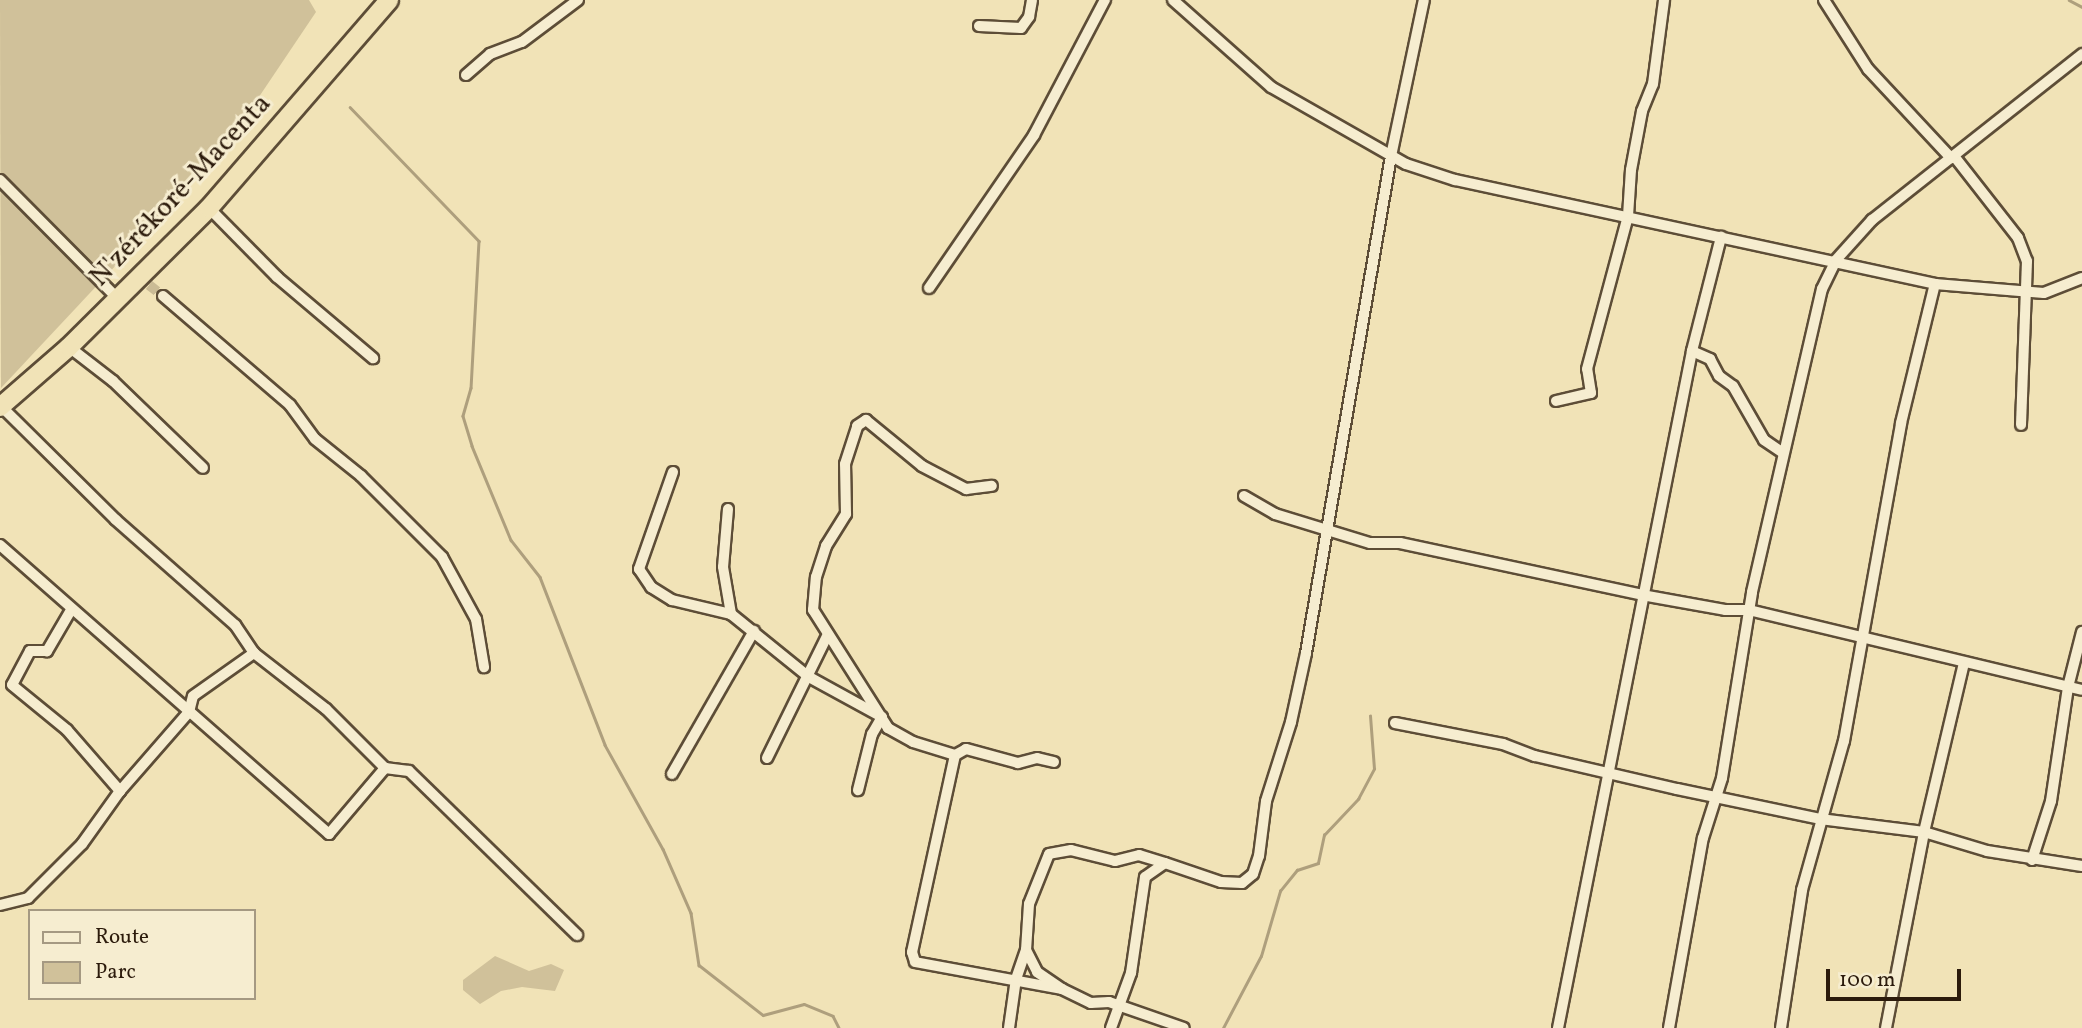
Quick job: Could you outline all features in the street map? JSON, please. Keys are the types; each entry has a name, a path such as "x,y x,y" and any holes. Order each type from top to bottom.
{"highway":[{"name":"N'zérékoré-Macenta","path":"1,406 69,347 118,299 145,281 389,0"}],"street":[{"path":"466,75 490,54 541,30 578,0"},
{"path":"979,26 1021,28 1029,17 1032,0"},
{"path":"929,288 1034,135 1105,0"},
{"path":"1173,0 1271,87 1391,156 1455,180 1628,216 1798,257 1836,260 1935,284 2044,293 2082,278"},
{"path":"1009,1028 1016,979 1026,950 1029,904 1049,854 1071,849 1115,861 1139,855 1221,882 1242,883 1253,874 1266,801 1291,722 1328,533 1391,156 1424,0"},
{"path":"1556,401 1591,393 1587,369 1628,216 1631,170 1642,111 1653,84 1664,0"},
{"path":"1824,0 1868,69 1953,157 2018,238 2027,261 2021,425"},
{"path":"1669,1028 1703,838 1717,794 1749,610 1782,452 1822,289 1836,260 1872,220 2082,54"},
{"path":"0,180 118,299"},
{"path":"209,208 277,276 373,358"},
{"path":"1558,1028 1611,774 1642,595 1692,351 1721,237"},
{"path":"1781,1028 1802,890 1820,819 1833,789 1864,639 1901,423 1935,284"},
{"path":"163,296 290,405 315,439 361,475 442,557 476,619 484,667"},
{"path":"69,347 113,381 202,468"},
{"path":"1692,351 1710,359 1719,376 1732,386 1764,440 1782,452"},
{"path":"1,406 116,520 235,625 254,653 326,709 385,768 409,771 577,935"},
{"path":"992,486 966,489 922,466 866,421 857,426 845,464 846,514 826,546 816,577 813,610 888,727 914,742 955,755 966,749 1018,762 1037,758 1054,762"},
{"path":"673,472 639,569 651,587 672,600 731,614 809,677 882,717"},
{"path":"1244,496 1275,514 1328,533 1370,544 1400,543 1642,595 1725,610 1749,610 2082,690"},
{"path":"728,509 723,567 731,614"},
{"path":"0,545 71,611 329,834 385,768"},
{"path":"71,611 47,651 30,651 12,685 66,730 120,791"},
{"path":"672,774 754,631"},
{"path":"2032,860 2051,801 2068,687 2082,632"},
{"path":"766,758 809,677 828,634"},
{"path":"0,905 28,898 82,844 120,791 189,712 193,696 254,653"},
{"path":"1886,1028 1924,832 1964,663"},
{"path":"858,790 872,734 882,717"},
{"path":"1395,723 1503,744 1611,774 1717,794 1820,819 1924,832 2032,860 2082,866"},
{"path":"955,755 912,952 915,962 1062,989"},
{"path":"1111,1028 1131,973 1145,877 1165,863"},
{"path":"1026,950 1037,972 1062,989 1091,1003 1120,1005 1184,1028"}],"green space":[{"path":"0,0 309,0 316,12 222,152 1,388"},
{"path":"495,956 529,971 551,964 564,970 555,991 522,987 501,991 480,1004 463,990 463,980"}],"waterway":[{"path":"2069,0 2082,7"},
{"path":"350,107 479,241 471,388 463,416 472,446 511,540 540,577 605,745 663,849 691,913 699,965 763,1015 804,1004 833,1016 839,1028"},
{"path":"1223,1028 1261,956 1280,891 1297,870 1318,863 1324,835 1358,799 1374,769 1370,716"}],"tunnel":[{"path":"149,285 163,296"}]}
